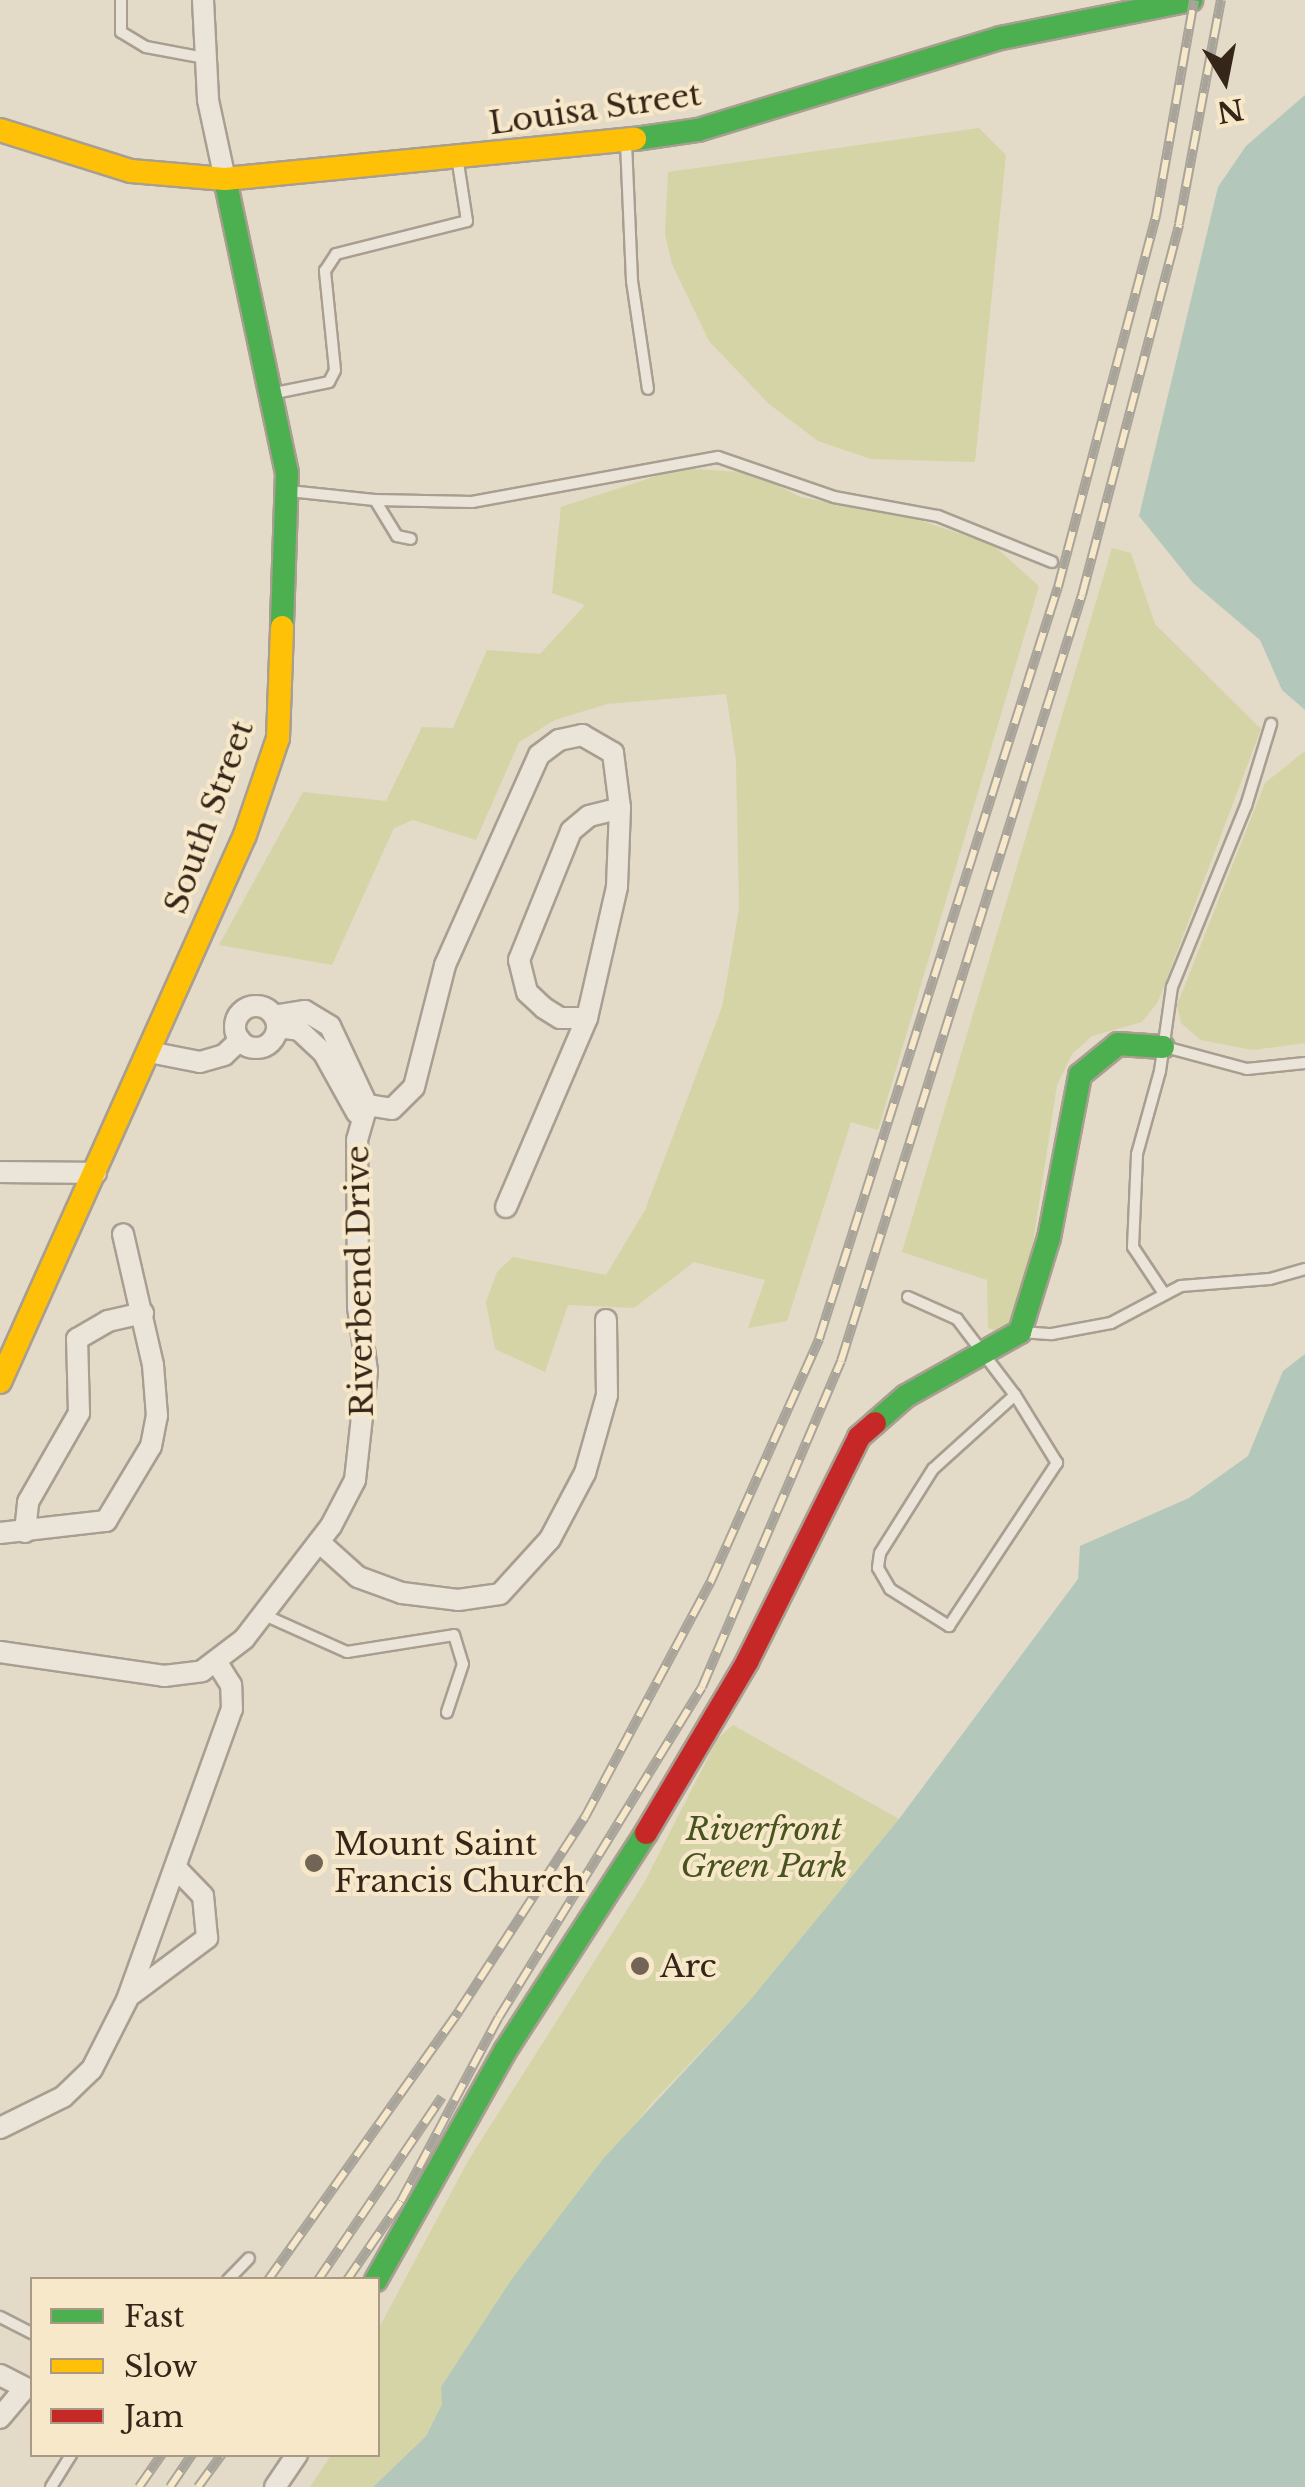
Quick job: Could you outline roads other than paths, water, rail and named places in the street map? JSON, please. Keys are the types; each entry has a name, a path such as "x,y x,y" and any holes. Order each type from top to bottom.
{"street":[{"path":"203,0 204,58 225,179"},
{"name":"Louisa Street","path":"0,130 130,171 225,179 626,142 714,126 942,54 1120,12 1190,0"},
{"name":"South Street","path":"0,1382 245,835 278,738 288,490 274,393 225,179"},
{"path":"364,1112 392,1109 414,1086 444,966 539,756 570,736 604,744 616,760 620,808 617,887 587,1018 506,1206"},
{"path":"587,1018 560,1018 544,1008 527,992 518,960 571,831 589,816 620,808"},
{"path":"262,1006 276,1021 264,1047 240,1040 235,1025 246,1008 262,1006"},
{"name":"Riverbend Drive","path":"217,1663 319,1542 355,1480 361,1456 368,1371 358,1307 364,1112 323,1052 299,1030 276,1021"},
{"path":"149,1052 200,1062 224,1055 240,1040"},
{"path":"378,2277 505,2051 586,1933 747,1662 859,1437 906,1396 989,1355 1020,1332 1049,1238 1080,1075 1118,1044 1163,1047"},
{"path":"0,1172 96,1173"},
{"path":"0,1534 106,1522 151,1446 157,1416 143,1312 123,1234"},
{"path":"25,1532 28,1502 79,1412 77,1339 92,1327 143,1312"},
{"path":"319,1542 358,1577 402,1593 458,1600 500,1594 550,1539 585,1473 607,1395 606,1320"},
{"path":"0,1652 164,1676 194,1674 217,1663 231,1686 232,1709 127,2000 92,2068 64,2098 0,2128"},
{"path":"127,2000 207,1938 202,1896 175,1867"},
{"path":"0,2375 29,2385 0,2418"},
{"path":"275,2487 295,2457"}],"lane":[{"path":"121,0 121,32 146,47 204,58"},
{"path":"626,142 632,281 648,389"},
{"path":"274,393 329,382 335,370 325,271 336,254 369,240 467,221 458,160"},
{"path":"288,490 375,500 472,502 718,457 834,497 938,516 1052,562"},
{"path":"375,500 397,536 411,539"},
{"path":"1163,1292 1133,1247 1137,1154 1163,1047 1172,987 1246,806 1271,724"},
{"path":"1163,1047 1247,1069 1305,1063"},
{"path":"1020,1332 1052,1334 1111,1323 1163,1292 1303,1274"},
{"path":"908,1297 957,1319 989,1355 1015,1395 1057,1463 949,1626 890,1589 878,1568 880,1553 932,1470 1015,1395"},
{"path":"262,1613 346,1652 454,1635 463,1664 447,1712"},
{"path":"231,2277 249,2258"},
{"path":"0,2317 30,2332"},
{"path":"50,2487 70,2457"}],"railway":[{"path":"270,2277 459,2011 585,1817 711,1581 819,1339 1058,587 1156,216 1194,0"},
{"path":"349,2277 401,2201 499,2017 702,1687 841,1361 1082,595 1179,224 1221,0"},
{"path":"320,2277 442,2097"},
{"path":"139,2487 160,2457"},
{"path":"170,2487 190,2457"},
{"path":"198,2487 220,2457"}],"place":[{"name":"Mount Saint Francis Church","path":"314,1863"},
{"name":"Arc","path":"640,1966"}],"park label":[{"name":"Riverfront Green Park","path":"764,1848"}]}
